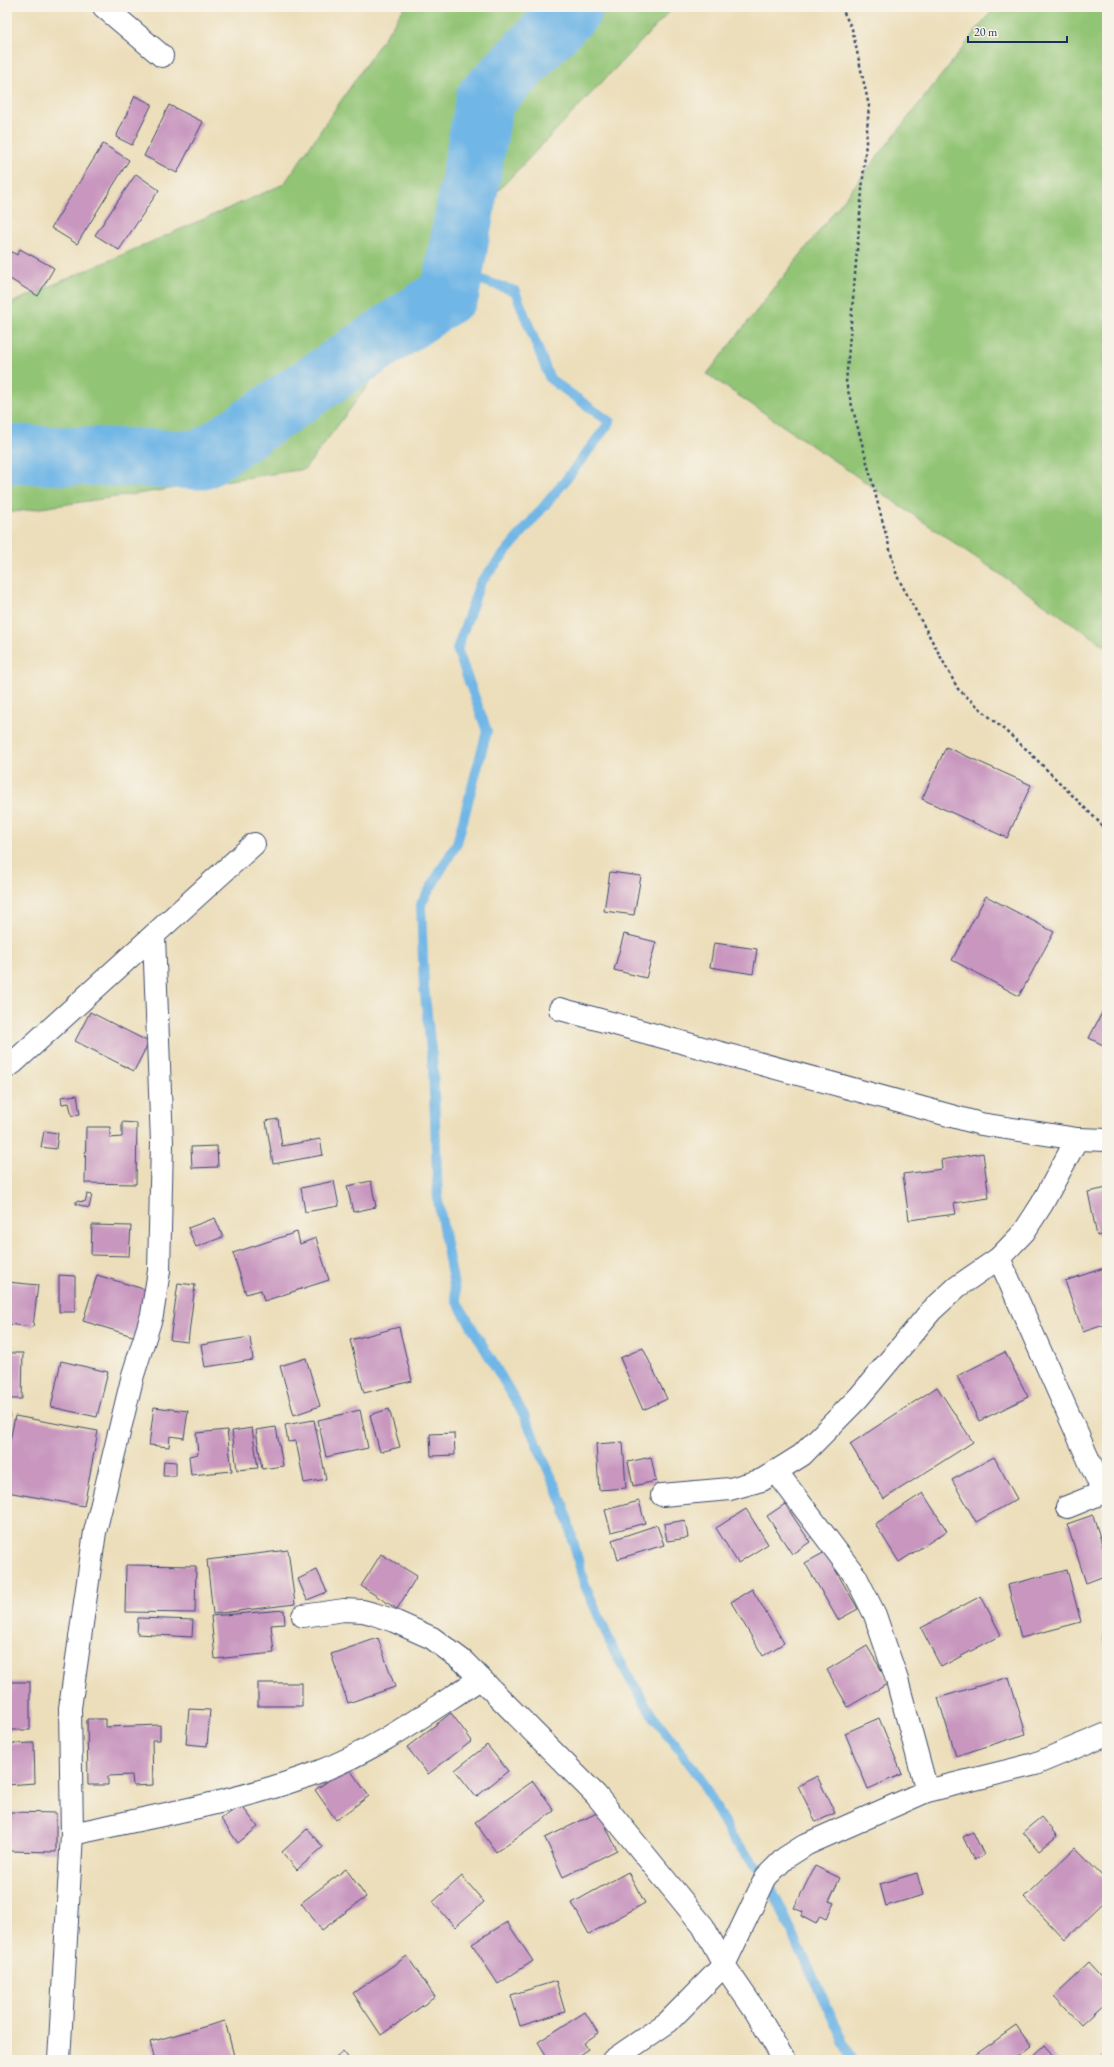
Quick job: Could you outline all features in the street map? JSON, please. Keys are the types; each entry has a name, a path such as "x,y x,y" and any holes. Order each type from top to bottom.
{"street":[{"path":"104,7 162,56"},
{"path":"7,1067 154,937 254,844"},
{"path":"60,2060 72,1834 70,1708 94,1540 133,1375 152,1315 158,1271 162,1143 154,937"},
{"path":"560,1009 981,1124 1077,1139 1107,1140"},
{"path":"662,1495 730,1489 762,1480 802,1455 859,1397 931,1311 957,1287 999,1258 1024,1232 1042,1204 1077,1139"},
{"path":"999,1258 1105,1492 1067,1506"},
{"path":"776,1471 856,1577 875,1615 897,1680 927,1792"},
{"path":"303,1616 344,1610 363,1611 394,1621 432,1638 463,1661 596,1795 703,1926 724,1965 756,2012 784,2060"},
{"path":"72,1834 271,1788 319,1772 369,1749 480,1679"},
{"path":"613,2060 668,2022 724,1965 766,1877 785,1858 807,1844 927,1792 1035,1764 1107,1734"}],"path":[{"path":"841,7 852,29 868,106 846,383 897,576 958,689 1026,749 1100,823 1107,834"}],"green space":[{"path":"405,7 674,7 467,223 454,271 305,469 7,513 7,305 284,184"},
{"path":"995,7 1107,7 1107,647 707,374"}],"building":[{"path":"135,96 152,104 132,145 116,137"},
{"path":"169,105 203,122 177,173 144,156"},
{"path":"103,144 129,160 77,244 51,228"},
{"path":"136,174 159,190 119,250 95,235"},
{"path":"7,249 17,255 20,249 54,268 38,296 10,279 7,286"},
{"path":"946,747 1031,785 1007,838 922,799"},
{"path":"610,872 641,876 634,915 604,911"},
{"path":"986,896 1054,932 1019,996 952,960"},
{"path":"624,934 656,942 646,978 614,970"},
{"path":"714,943 757,949 753,974 710,967"},
{"path":"1107,1003 1107,1047 1089,1038"},
{"path":"90,1012 149,1042 134,1071 75,1041"},
{"path":"77,1095 80,1114 72,1116 69,1103 62,1104 61,1097"},
{"path":"278,1119 282,1146 320,1139 323,1155 273,1164 266,1121"},
{"path":"122,1122 137,1123 136,1184 85,1183 86,1127 110,1127 110,1138 122,1137"},
{"path":"44,1131 58,1133 56,1149 41,1147"},
{"path":"217,1146 218,1167 192,1168 191,1147"},
{"path":"983,1153 989,1198 954,1203 956,1214 909,1220 903,1174 942,1169 941,1160"},
{"path":"334,1181 339,1206 305,1212 301,1188"},
{"path":"371,1181 376,1207 353,1212 347,1186"},
{"path":"1107,1188 1107,1234 1097,1236 1088,1192"},
{"path":"87,1194 92,1195 89,1208 76,1204 76,1201 85,1202"},
{"path":"215,1218 223,1237 196,1247 188,1228"},
{"path":"92,1225 131,1226 129,1256 91,1255"},
{"path":"297,1232 300,1244 316,1238 329,1280 264,1301 261,1290 246,1294 233,1253"},
{"path":"1107,1267 1107,1324 1083,1332 1065,1281"},
{"path":"59,1275 75,1276 75,1312 59,1312"},
{"path":"97,1275 150,1291 136,1337 83,1321"},
{"path":"7,1282 38,1285 33,1327 7,1324"},
{"path":"178,1283 195,1285 188,1342 170,1340"},
{"path":"399,1327 412,1381 364,1393 350,1340"},
{"path":"250,1337 253,1360 205,1367 201,1345"},
{"path":"643,1348 667,1399 643,1410 620,1358"},
{"path":"1005,1352 1028,1397 979,1421 957,1376"},
{"path":"7,1353 23,1353 22,1399 7,1399"},
{"path":"306,1358 320,1406 294,1415 280,1366"},
{"path":"61,1361 108,1372 97,1417 51,1407"},
{"path":"937,1387 973,1442 884,1499 850,1444"},
{"path":"154,1407 188,1411 184,1438 170,1436 169,1447 149,1445"},
{"path":"389,1409 400,1447 380,1452 370,1415"},
{"path":"360,1410 368,1448 326,1457 318,1420"},
{"path":"7,1412 10,1412 8,1446 7,1446"},
{"path":"15,1416 98,1431 84,1506 7,1492 7,1456"},
{"path":"314,1420 326,1479 304,1483 296,1441 288,1442 285,1425"},
{"path":"276,1427 283,1466 262,1469 256,1430"},
{"path":"252,1428 258,1468 237,1470 232,1431"},
{"path":"227,1430 232,1471 191,1475 189,1456 198,1454 196,1433"},
{"path":"454,1433 455,1455 431,1456 430,1434"},
{"path":"623,1442 626,1488 599,1490 596,1444"},
{"path":"651,1457 656,1481 633,1486 628,1462"},
{"path":"994,1457 1017,1499 976,1522 952,1480"},
{"path":"164,1461 176,1462 176,1476 163,1476"},
{"path":"923,1493 947,1531 899,1562 875,1524"},
{"path":"639,1501 645,1523 611,1532 605,1510"},
{"path":"785,1504 810,1542 792,1554 767,1516"},
{"path":"746,1509 768,1544 738,1563 716,1528"},
{"path":"1093,1515 1107,1560 1107,1575 1086,1583 1067,1524"},
{"path":"685,1520 688,1538 667,1541 664,1524"},
{"path":"657,1525 664,1545 618,1559 612,1540"},
{"path":"288,1550 295,1604 213,1614 207,1560"},
{"path":"825,1552 858,1609 838,1620 805,1563"},
{"path":"381,1554 417,1576 397,1609 361,1586"},
{"path":"126,1565 196,1566 195,1613 125,1612"},
{"path":"317,1570 327,1592 307,1600 298,1579"},
{"path":"1067,1570 1081,1622 1021,1638 1008,1585"},
{"path":"752,1589 784,1643 763,1656 731,1602"},
{"path":"981,1596 1001,1635 941,1667 921,1628"},
{"path":"284,1610 285,1624 271,1625 274,1653 215,1659 211,1616"},
{"path":"138,1618 193,1620 192,1637 137,1634"},
{"path":"1107,1633 1107,1654 1106,1654 1103,1634"},
{"path":"378,1638 395,1687 348,1703 331,1654"},
{"path":"867,1646 889,1683 848,1707 827,1670"},
{"path":"1009,1677 1026,1734 956,1756 938,1698"},
{"path":"7,1682 30,1682 30,1730 7,1730"},
{"path":"258,1683 302,1683 302,1706 258,1706"},
{"path":"189,1709 210,1710 207,1746 186,1744"},
{"path":"451,1713 472,1741 428,1774 407,1747"},
{"path":"879,1718 902,1774 868,1789 845,1733"},
{"path":"87,1719 105,1719 105,1727 160,1725 160,1740 152,1740 153,1785 133,1786 132,1775 108,1776 108,1785 88,1785"},
{"path":"34,1743 35,1783 7,1785 7,1744"},
{"path":"487,1745 508,1771 476,1797 455,1770"},
{"path":"348,1767 369,1796 336,1820 315,1790"},
{"path":"817,1776 835,1813 816,1822 798,1786"},
{"path":"533,1781 554,1811 496,1852 475,1822"},
{"path":"241,1805 258,1827 238,1843 221,1819"},
{"path":"10,1812 56,1813 56,1852 9,1851"},
{"path":"599,1812 617,1850 563,1877 545,1838"},
{"path":"1041,1817 1057,1836 1039,1851 1023,1832"},
{"path":"307,1829 323,1847 297,1870 282,1852"},
{"path":"973,1832 984,1855 974,1860 963,1837"},
{"path":"1075,1848 1107,1881 1107,1899 1065,1940 1024,1897"},
{"path":"815,1866 840,1878 829,1901 834,1903 826,1919 820,1916 816,1924 801,1916 803,1912 794,1908"},
{"path":"346,1869 366,1897 322,1930 301,1903"},
{"path":"628,1872 645,1903 589,1934 572,1903"},
{"path":"917,1873 923,1895 886,1906 880,1884"},
{"path":"462,1876 484,1902 455,1927 433,1902"},
{"path":"507,1922 533,1961 498,1984 472,1944"},
{"path":"407,1956 435,1997 381,2035 353,1993"},
{"path":"1089,1963 1107,1983 1107,2001 1081,2025 1054,1996"},
{"path":"556,1981 565,2012 520,2026 511,1995"},
{"path":"585,2012 598,2033 584,2043 588,2049 572,2060 549,2060 538,2042"},
{"path":"225,2021 235,2060 155,2060 150,2042"},
{"path":"1016,2026 1030,2046 1011,2060 978,2060 975,2055"},
{"path":"1044,2045 1057,2060 1028,2060"},
{"path":"343,2051 350,2060 332,2060"},
{"path":"1107,2051 1107,2060 1099,2060"}],"waterway":[{"path":"7,454 202,460 450,293 485,99 574,7"},
{"path":"454,271 515,291 550,379 610,422 565,481 480,583 457,649 487,731 457,843 421,904 424,987 433,1068 438,1201 457,1302 524,1415 564,1506 584,1583 614,1651 648,1709 699,1776 732,1838 766,1877 852,2060"}]}
